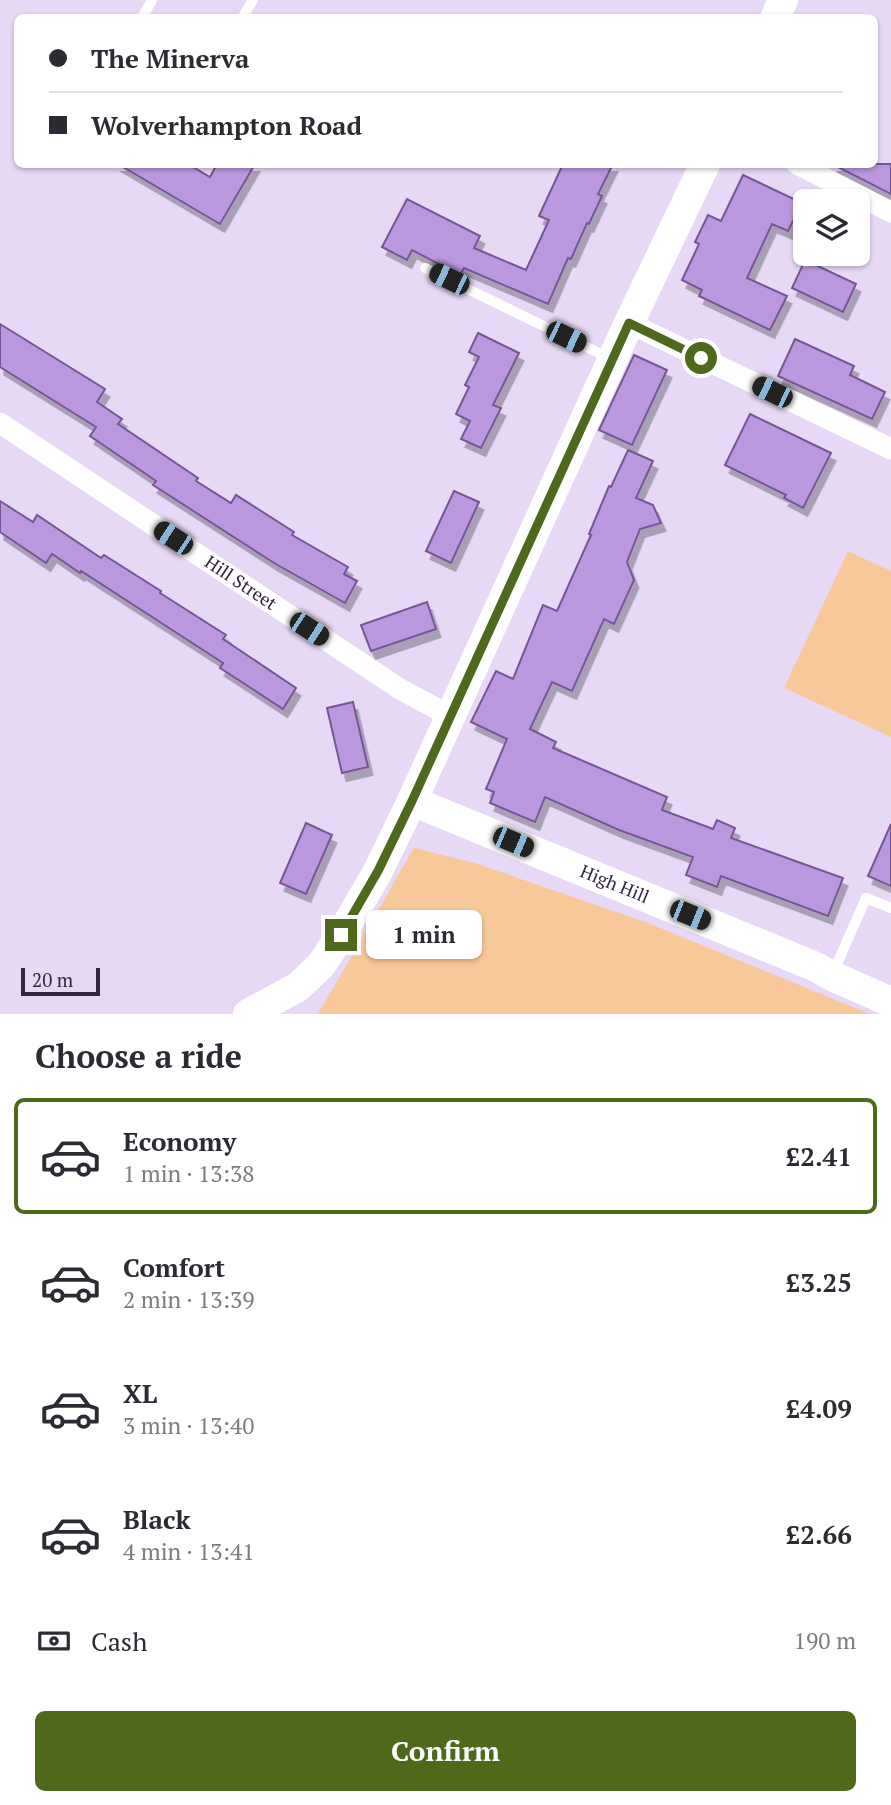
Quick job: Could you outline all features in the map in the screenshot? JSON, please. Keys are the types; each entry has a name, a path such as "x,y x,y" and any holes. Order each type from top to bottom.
{"main road":[{"path":"248,1014 298,987 321,965 378,871 629,323 703,168"},
{"name":"High Hill","path":"412,801 803,961 891,1002"}],"street":[{"path":"805,168 891,212"},
{"path":"629,323 891,449"},
{"name":"Hill Street","path":"0,423 400,689 450,716"}],"lane":[{"path":"425,268 613,360"},
{"path":"831,975 866,898 891,908"}],"shaded area":[{"path":"848,551 891,571 891,737 784,688"},
{"path":"414,848 475,863 648,923 870,1014 318,1014"}],"building":[{"path":"878,164 891,164 891,194 840,168 878,168"},
{"path":"125,168 195,168 210,177 215,168 253,168 220,224"},
{"path":"561,168 611,168 598,194 602,196 571,259 568,258 548,304 464,268 460,275 412,250 407,260 382,247 407,199 480,236 474,248 526,270 549,220 539,216"},
{"path":"743,175 793,199 793,221 788,231 772,224 747,278 787,296 770,330 699,296 702,290 682,280 699,244 695,242 708,215 721,221"},
{"path":"802,266 818,266 856,284 843,312 792,288"},
{"path":"0,324 105,389 97,402 122,419 118,424 198,478 196,481 231,503 236,495 294,532 292,535 348,567 344,574 357,581 345,603 274,563 153,485 156,481 90,436 96,427 0,367"},
{"path":"478,333 519,353 493,405 501,408 481,448 461,439 470,421 456,414 469,387 465,385 479,357 469,352"},
{"path":"795,339 854,366 850,375 885,392 872,419 778,376"},
{"path":"634,355 667,370 632,445 599,430"},
{"path":"750,414 831,453 803,508 784,498 786,495 725,465"},
{"path":"628,450 653,461 636,498 653,505 661,523 640,529 627,562 634,580 614,624 604,619 572,691 552,682 530,729 556,742 553,748 667,797 662,810 713,829 717,820 735,828 731,838 843,878 828,916 721,876 717,887 686,875 693,857 619,830 545,797 535,822 490,803 494,792 486,789 507,739 471,722 496,671 513,679 543,605 557,611 591,535 589,534 609,486 611,487"},
{"path":"454,491 479,502 451,563 426,551"},
{"path":"0,501 33,522 37,515 101,558 104,555 161,591 160,593 226,635 223,639 296,688 283,709 220,668 223,663 81,571 80,573 52,554 46,563 0,532"},
{"path":"427,602 436,629 371,651 361,625"},
{"path":"353,702 368,767 342,773 327,708"},
{"path":"306,823 332,835 306,894 280,883"},
{"path":"891,824 891,886 868,876"}],"route":[{"path":"341,935 378,871 412,801 629,323 701,358"}]}
